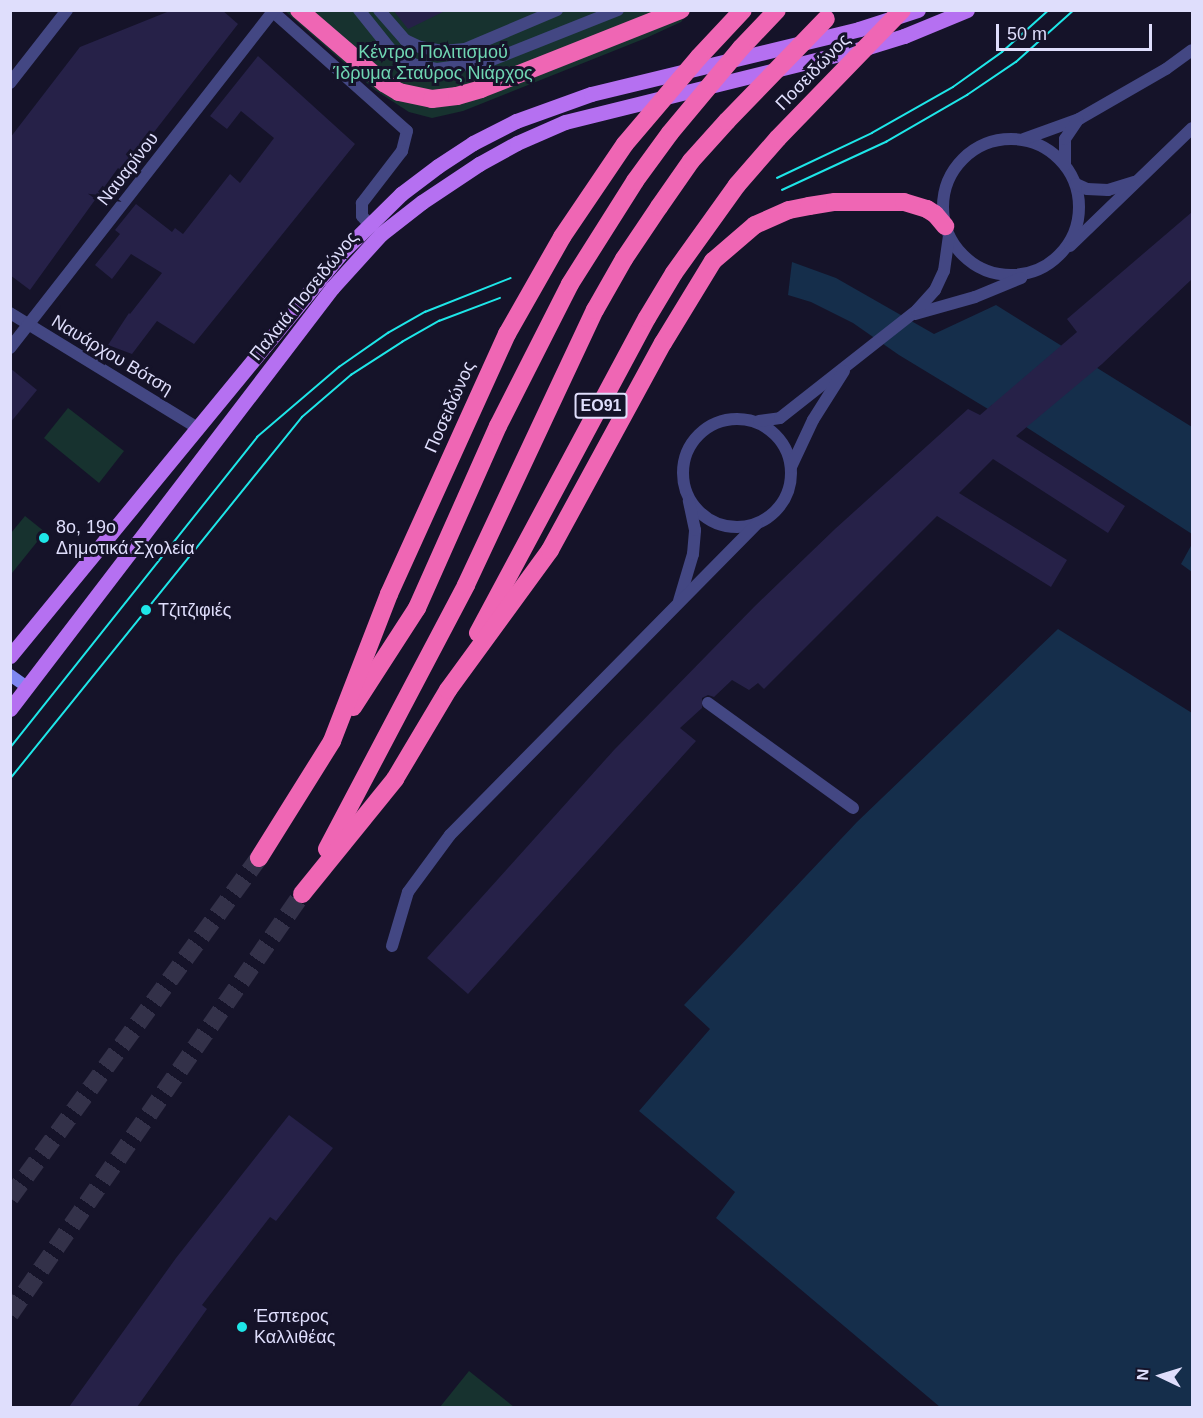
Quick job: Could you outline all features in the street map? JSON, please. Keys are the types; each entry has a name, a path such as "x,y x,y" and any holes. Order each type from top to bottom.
{"highway":[{"path":"299,10 384,83 399,92 432,99 457,96 481,89 681,10"},
{"name":"Ποσειδώνος","path":"259,858 332,741 389,594 507,334 562,237 625,144 742,10"},
{"path":"332,741 417,608 498,426 570,284 635,180 670,132 741,48 777,10"},
{"name":"Ποσειδώνος","path":"448,690 647,318 704,230 778,138 902,10"},
{"path":"830,15 691,161 624,259 595,310 456,606 307,887 395,779 448,690 550,550 699,281 726,248 755,225 773,216 809,206 835,202 912,203 935,214 947,232"}],"main road":[{"name":"Παλαιά Ποσειδώνος","path":"196,427 293,308 369,224 401,194 473,143 545,110 600,92 859,29 918,10"},
{"name":"Παλαιά Ποσειδώνος","path":"27,687 332,288 381,234 422,201 479,164 517,143 565,122 886,42 967,10"},
{"path":"10,656 196,427"},
{"path":"10,675 27,687 10,709"}],"street":[{"path":"10,83 67,10"},
{"path":"359,10 391,50 413,64 437,69 487,62 618,10"},
{"path":"379,10 405,40 420,47 443,51 465,49 557,10"},
{"path":"273,11 407,131 402,150 362,203 363,216 369,224"},
{"name":"Ναυαρίνου","path":"10,348 273,11"},
{"path":"678,605 693,554 695,530 683,464 688,449 697,436 709,426 723,420 739,418 772,421 780,418 909,317 935,290 944,271 947,232 943,196 954,168 967,154 984,144 1004,139 1024,139 1079,119 1166,69 1192,50"},
{"path":"1065,165 1065,139 1079,119"},
{"path":"909,317 975,297 1037,271 1057,258 1192,128"},
{"path":"1024,139 1054,153 1065,165 1076,184 1079,204 1077,224 1070,243 1057,258"},
{"path":"1076,184 1088,189 1108,190 1138,180"},
{"path":"947,232 960,254 977,267 996,275 1017,276 1037,271"},
{"name":"Ναυάρχου Βότση","path":"10,313 196,427"},
{"path":"791,467 813,420 850,362"},
{"path":"392,946 408,892 450,835 757,524 772,515 784,501 790,485 791,467 788,452 769,428 754,421"},
{"path":"687,495 696,509 709,520 724,526 741,528 757,524"},
{"path":"708,703 853,808"}],"green space":[{"name":"Κέντρο Πολιτισμού Ίδρυμα Σταύρος Νιάρχος","path":"285,11 690,11 681,22 646,38 463,111 432,118 409,112 375,90"},
{"path":"68,408 124,451 99,483 44,438"},
{"path":"25,516 45,532 12,573 11,533"},
{"path":"469,1371 514,1407 440,1407"}],"water":[{"path":"792,262 836,278 934,334 996,305 1192,427 1192,534 992,405 988,409 899,355 853,323 811,302 788,295"},
{"path":"1192,544 1192,572 1181,564"},
{"path":"1058,629 1192,713 1192,1407 940,1407 716,1218 735,1192 639,1111 710,1029 684,1005 857,822"}],"building":[{"path":"172,10 222,10 238,24 123,172 118,168 30,290 10,275 10,138 80,47"},
{"path":"393,10 447,10 408,29"},
{"path":"258,56 355,144 194,344 157,321 132,354 108,345 129,313 162,273 131,254 112,279 95,265 120,234 115,230 136,204 172,232 175,228 183,234 230,174 240,183 274,138 241,111 227,129 210,116"},
{"path":"1192,212 1192,279 1102,364 1016,436 1125,506 1108,533 993,459 959,493 1067,560 1051,587 937,516 764,689 758,683 749,690 732,680 714,697 708,695 702,698 702,708 680,728 696,741 468,994 427,958 614,750 754,607 835,529 968,409 980,415 1077,332 1067,319"},
{"path":"10,368 37,390 10,423"},
{"path":"289,1115 333,1148 276,1221 270,1217 202,1305 207,1309 137,1407 69,1407 176,1258"}],"tunnel":[{"path":"10,1198 259,858"},
{"path":"10,1314 302,894"}],"tram line":[{"path":"777,178 872,133 953,87 1002,52 1049,10"},
{"path":"782,190 886,142 967,95 1016,62 1074,10"},
{"path":"10,748 257,437 339,367 388,333 425,312 511,278"},
{"path":"10,779 302,417 351,375 402,342 439,321 500,298"}],"place":[{"name":"8ο, 19ο Δημοτικά Σχολεία","path":"44,538"},
{"name":"Τζιτζιφιές","path":"146,610"},
{"name":"Έσπερος Καλλιθέας","path":"242,1327"}]}
